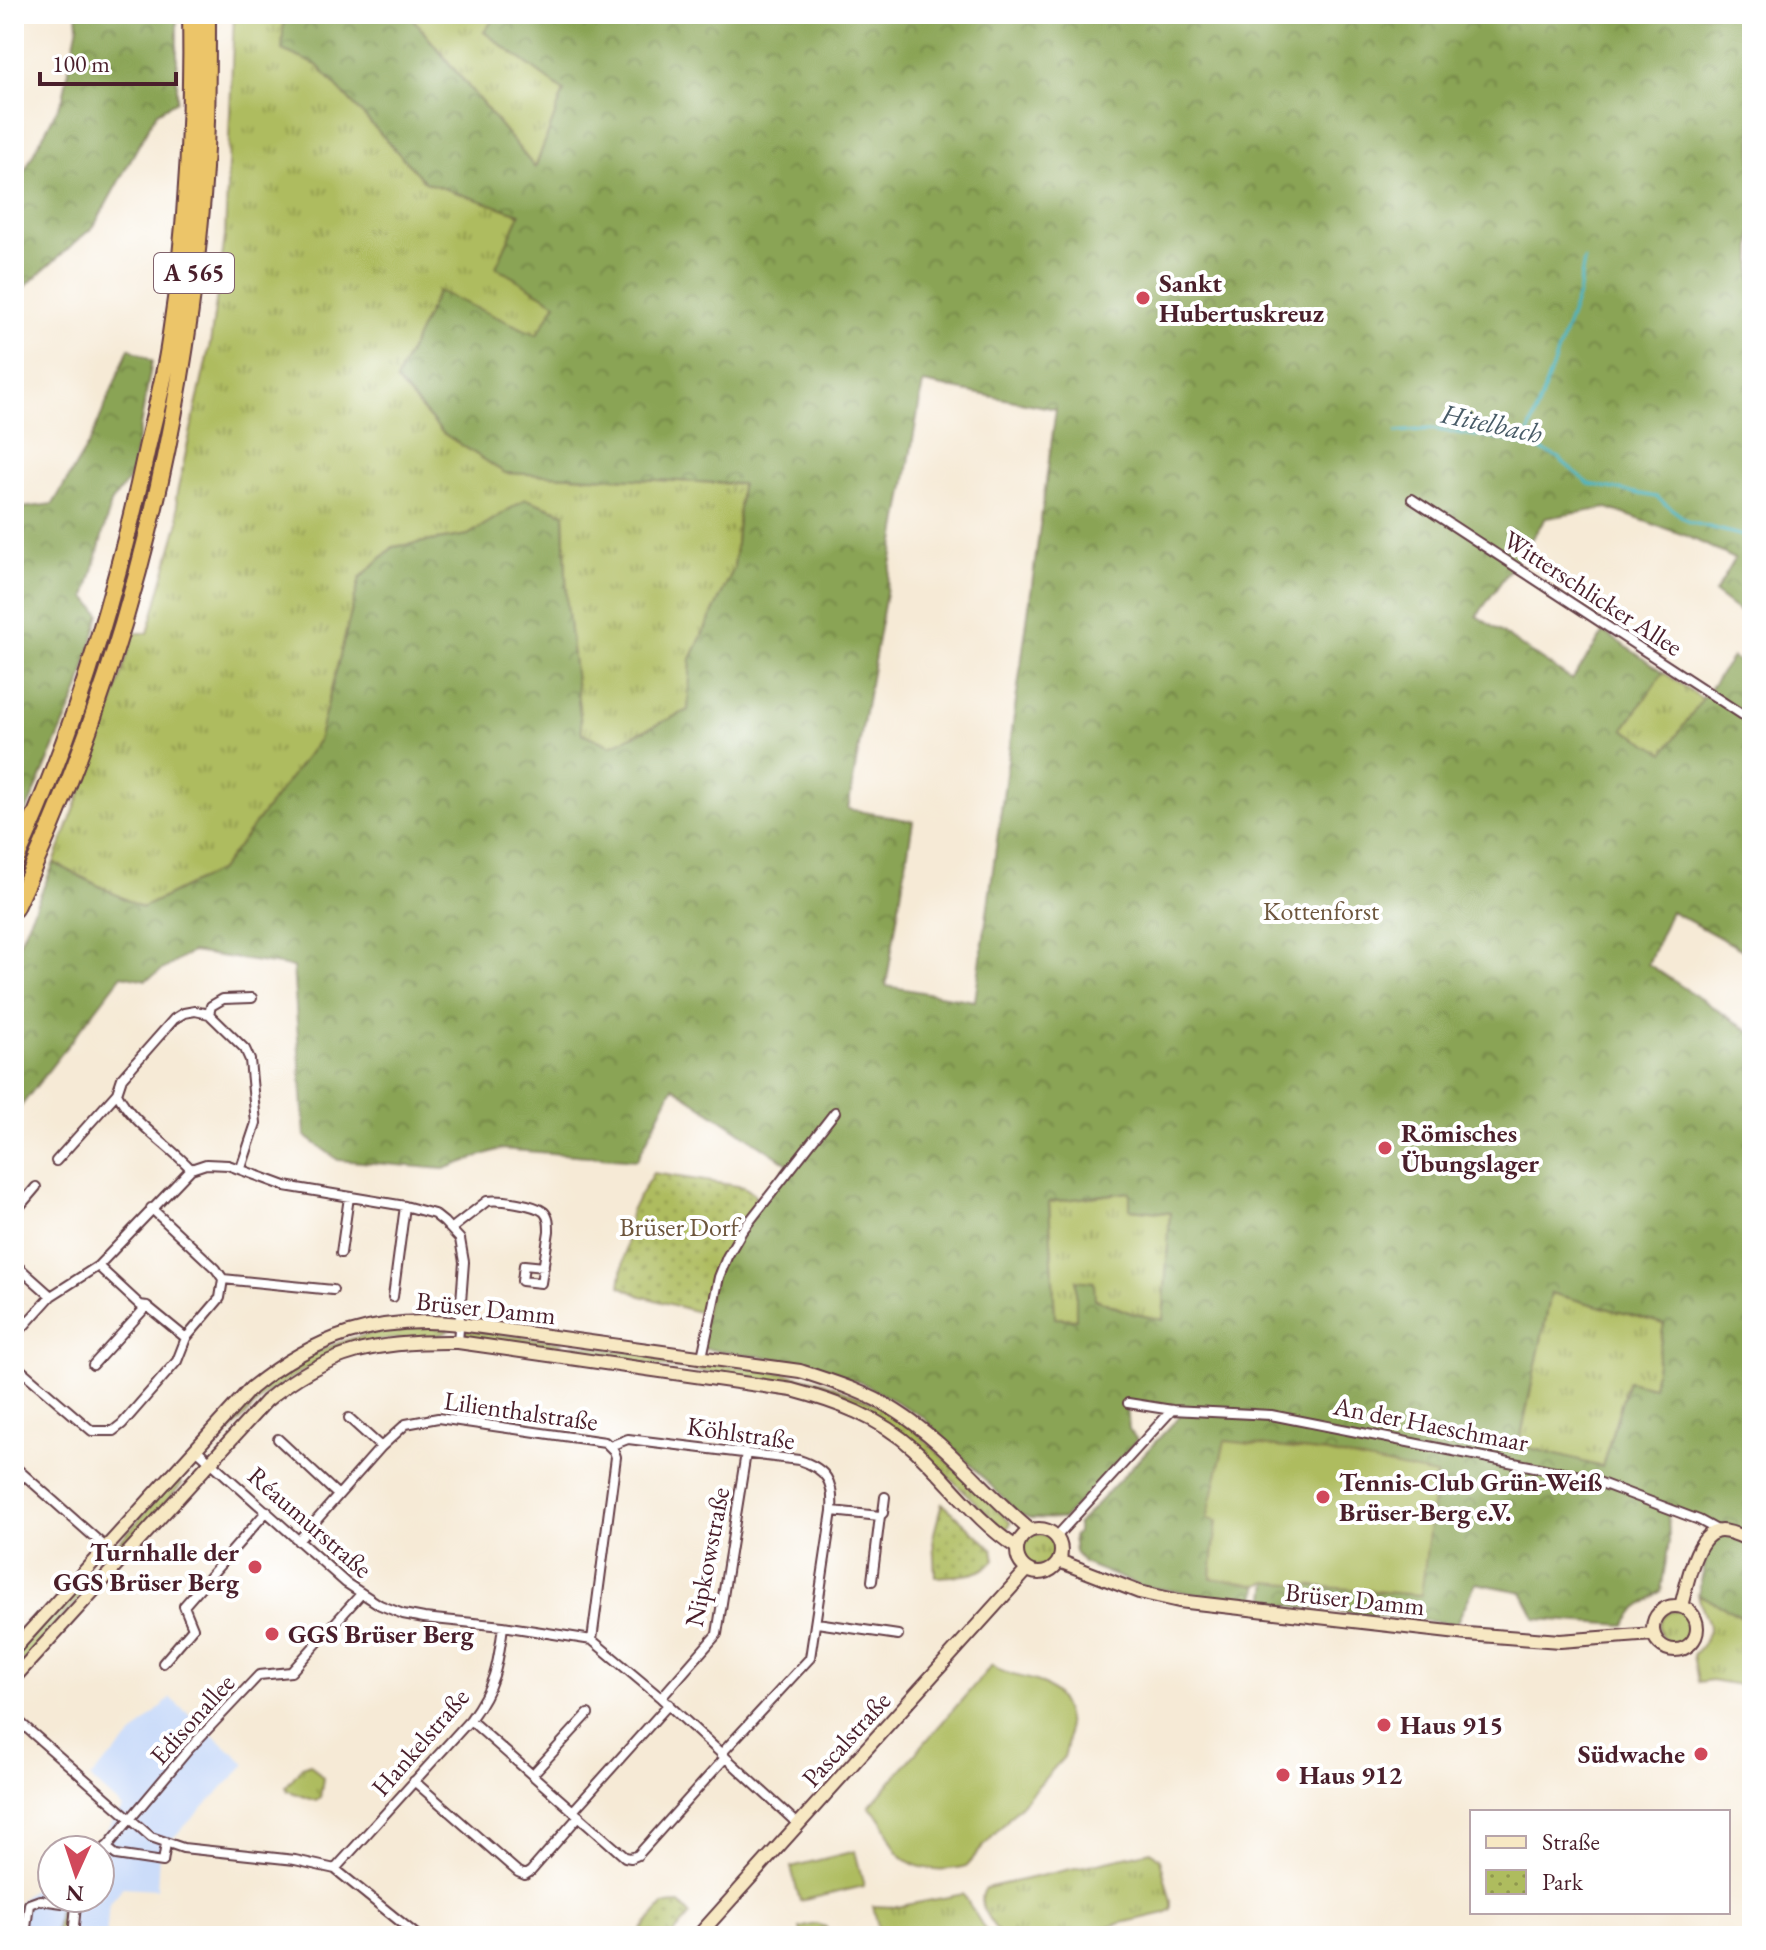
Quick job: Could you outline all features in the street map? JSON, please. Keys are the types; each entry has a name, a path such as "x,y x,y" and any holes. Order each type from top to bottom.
{"highway":[{"name":"A 565","path":"14,864 36,817 79,699 113,591 170,342 185,216 192,101 191,14"},
{"name":"A 565","path":"14,909 45,845 92,719 131,598 164,469 186,342 201,218 207,102 207,14"}],"street":[{"name":"Witterschlicker Allee","path":"1412,499 1752,721"},
{"path":"209,1014 211,1006 223,999 252,998"},
{"path":"56,1161 117,1093 122,1078 174,1019 195,1011 209,1014 245,1049 250,1060 256,1123 241,1168"},
{"path":"117,1093 128,1110 191,1169"},
{"path":"702,1357 719,1277 727,1257 742,1231 835,1112"},
{"path":"14,1337 51,1296 98,1266 191,1169 218,1163 241,1168 271,1183 405,1206 434,1214 460,1239 464,1262 458,1342"},
{"path":"14,1213 36,1187"},
{"path":"341,1253 349,1197"},
{"path":"451,1229 487,1201 538,1209 549,1223 544,1267"},
{"path":"393,1297 405,1206"},
{"path":"14,1364 92,1431 106,1433 122,1424 177,1361 186,1338 220,1298 223,1279 151,1208"},
{"path":"14,1263 51,1296"},
{"path":"98,1266 140,1305 147,1306 186,1338"},
{"path":"223,1279 333,1290"},
{"path":"93,1365 147,1306"},
{"name":"Brüser Damm","path":"14,1649 251,1388 279,1365 320,1343 377,1325 431,1321 460,1324 800,1371 849,1386 898,1412 933,1440 1030,1530 1044,1529 1056,1537"},
{"name":"Brüser Damm","path":"14,1678 266,1401 288,1383 325,1362 378,1345 407,1341 458,1342 792,1390 840,1403 884,1426 911,1447 976,1515 1016,1547 1018,1560 1027,1570"},
{"name":"An der Haeschmaar","path":"1128,1403 1172,1410 1271,1415 1585,1477 1699,1520 1719,1531 1752,1541"},
{"path":"1027,1570 1034,1573 1048,1571 1059,1561 1061,1548 1056,1537 1172,1410"},
{"path":"349,1418 381,1447"},
{"name":"Lilienthalstraße","path":"298,1541 381,1447 406,1424 438,1418 599,1440 610,1446 616,1457 592,1640"},
{"path":"278,1439 338,1495"},
{"name":"Köhlstraße","path":"610,1446 628,1439 799,1460 814,1464 832,1488 832,1511 810,1658 723,1756"},
{"name":"Réaumurstraße","path":"195,1448 361,1594 403,1614 592,1640"},
{"name":"Nipkowstraße","path":"665,1701 717,1634 746,1453"},
{"path":"14,1466 120,1560"},
{"path":"14,1486 24,1475"},
{"path":"872,1581 885,1497"},
{"path":"163,1663 193,1628 184,1606 267,1511"},
{"path":"832,1511 880,1516"},
{"path":"1016,1547 1021,1537 1030,1530"},
{"path":"1653,1634 1654,1618 1659,1612 1673,1605 1681,1606 1702,1543 1708,1535 1719,1531"},
{"name":"Brüser Damm","path":"1059,1561 1139,1592 1179,1601 1467,1634 1560,1641 1653,1634 1668,1649 1677,1650 1690,1643 1697,1632 1695,1619 1681,1606"},
{"name":"Pascalstraße","path":"698,1936 1027,1570"},
{"name":"Edisonallee","path":"116,1836 188,1750 259,1675 291,1672 361,1594"},
{"path":"817,1623 898,1635"},
{"name":"Hankelstraße","path":"335,1869 470,1720 486,1698 496,1671 503,1626"},
{"path":"592,1640 665,1701 799,1825"},
{"path":"414,1781 525,1875 665,1701"},
{"path":"532,1775 588,1714"},
{"path":"14,1717 151,1837 202,1851 295,1860 335,1869 418,1936"},
{"path":"470,1720 625,1857 631,1858 638,1855 723,1756"},
{"path":"116,1855 163,1862 166,1843"},
{"path":"25,1936 29,1904 36,1901"},
{"path":"73,1936 75,1914"},
{"path":"400,1936 408,1927"}],"shaded area":[{"path":"170,1698 246,1764 159,1852 157,1889 123,1887 116,1896 116,1834 103,1834 123,1808 90,1778"},
{"path":"32,1889 36,1890 36,1914 108,1914 106,1936 16,1936 20,1901"}],"green space":[{"path":"77,14 177,14 177,101 157,112 94,226 14,296 14,180 25,170 63,98 78,25"},
{"path":"234,14 284,14 283,49 317,65 425,182 521,214 556,303 537,336 438,291 396,381 443,433 505,473 741,484 734,568 691,659 689,710 611,746 582,734 567,605 564,513 526,499 468,535 393,547 360,578 318,741 220,870 142,908 54,863 106,726 134,633 148,633 179,521 176,497 210,344 225,237"},
{"name":"Kottenforst","path":"284,14 409,14 535,168 564,91 484,32 498,14 1752,14 1752,621 1715,593 1735,559 1687,536 1607,508 1546,518 1477,616 1572,680 1604,632 1663,672 1624,729 1664,753 1732,657 1752,670 1752,955 1671,911 1648,964 1752,1033 1752,1622 1698,1594 1714,1526 1668,1508 1669,1542 1661,1591 1637,1609 1625,1625 1536,1619 1522,1592 1476,1583 1456,1624 1265,1603 1268,1582 1420,1595 1436,1476 1327,1453 1225,1441 1208,1519 1217,1520 1211,1577 1258,1585 1256,1602 1140,1586 1083,1563 1075,1551 1073,1537 1077,1525 1179,1417 1180,1407 1127,1406 1129,1429 1137,1440 1063,1519 1030,1518 1019,1514 923,1417 862,1383 794,1361 698,1348 709,1295 723,1252 788,1164 673,1087 637,1160 500,1149 444,1169 338,1160 305,1136 293,967 192,952 146,980 122,975 14,1115 14,955 54,863 142,908 220,870 318,741 360,578 393,547 468,535 526,499 564,513 567,605 582,733 611,746 688,710 691,659 734,568 741,484 505,473 443,433 396,380 438,291 537,335 556,303 496,267 520,214 425,182 317,65 282,50","holes":["923,383 1056,409 975,1001 886,986 913,821 848,809","1130,1192 1130,1209 1170,1213 1163,1320 1131,1313 1095,1299 1094,1282 1076,1280 1076,1319 1055,1318 1049,1202","1551,1293 1664,1324 1653,1387 1628,1381 1602,1467 1519,1445"]},
{"path":"409,14 498,14 484,32 564,91 535,168"},
{"path":"129,348 152,361 131,476 111,503 86,597 100,614 79,690 14,840 14,509 53,504 91,440"},
{"path":"1663,672 1703,699 1664,754 1624,729"},
{"name":"Brüser Dorf","path":"653,1173 744,1187 754,1194 758,1204 724,1255 705,1314 641,1296 620,1286 631,1210"},
{"path":"1130,1192 1131,1209 1170,1213 1164,1321 1131,1313 1094,1298 1076,1280 1076,1319 1055,1318 1049,1202"},
{"path":"1551,1293 1664,1324 1653,1387 1628,1381 1602,1467 1519,1446"},
{"path":"422,1326 451,1329 435,1337 378,1340 329,1355 266,1394 211,1452 209,1450 216,1434 257,1391 299,1361 368,1334"},
{"path":"464,1330 562,1342 555,1351 471,1339"},
{"path":"574,1344 772,1371 823,1382 874,1403 918,1433 1011,1523 1005,1531 951,1479 875,1416 836,1397 773,1381 566,1353"},
{"name":"Tennis-Club Grün-Weiß Brüser-Berg e.V.","path":"1225,1441 1327,1453 1436,1475 1421,1595 1268,1582 1258,1585 1211,1578 1217,1521 1207,1519"},
{"path":"175,1478 182,1484 127,1545 115,1547"},
{"path":"942,1503 993,1549 995,1560 989,1566 968,1574 935,1577 933,1537"},
{"path":"1039,1534 1051,1538 1055,1550 1051,1562 1039,1566 1027,1562 1023,1550 1027,1538"},
{"path":"104,1558 102,1573 14,1671 14,1656"},
{"path":"1698,1594 1752,1622 1752,1687 1711,1680 1698,1682 1693,1655 1707,1637 1709,1625"},
{"path":"1675,1611 1687,1615 1691,1627 1687,1639 1675,1643 1663,1639 1659,1627 1663,1615"},
{"path":"992,1665 1003,1672 1038,1682 1056,1695 1068,1725 1064,1757 966,1866 937,1869 918,1866 902,1857 883,1823 869,1807"},
{"path":"310,1764 323,1778 320,1798 316,1801 288,1791 286,1787 302,1767"},
{"path":"855,1851 864,1886 800,1901 791,1867"},
{"path":"1151,1851 1160,1859 1171,1902 1171,1909 1165,1913 1065,1936 1001,1936 983,1907 986,1888"},
{"path":"963,1894 989,1936 880,1936 873,1906 896,1907"},
{"path":"680,1904 690,1915 672,1936 636,1936 663,1905"},
{"path":"58,1914 70,1914 66,1936 30,1936 34,1931 56,1933"},
{"path":"816,1924 826,1927 829,1936 802,1935 800,1928"}],"waterway":[{"path":"1524,446 1578,295 1584,260"},
{"name":"Hitelbach","path":"1396,432 1431,429 1505,440 1544,451 1557,457 1589,484 1656,497 1689,522 1752,538"}],"place":[{"name":"Sankt Hubertuskreuz","path":"1143,298"},
{"name":"Römisches Übungslager","path":"1385,1148"},
{"name":"Tennis-Club Grün-Weiß Brüser-Berg e.V.","path":"1323,1497"},
{"name":"Turnhalle der GGS Brüser Berg","path":"255,1567"},
{"name":"GGS Brüser Berg","path":"272,1634"},
{"name":"Haus 915","path":"1384,1725"},
{"name":"Südwache","path":"1701,1754"},
{"name":"Haus 912","path":"1283,1775"}]}
